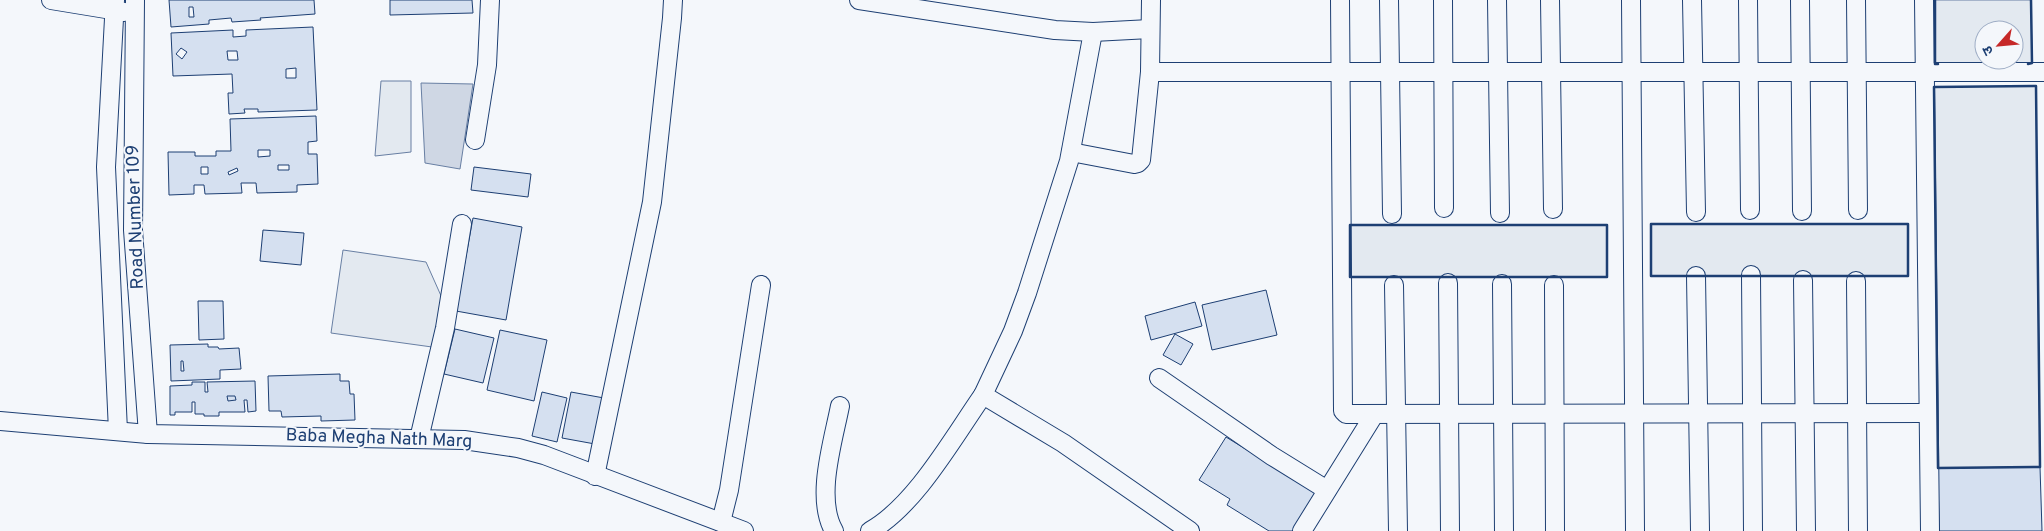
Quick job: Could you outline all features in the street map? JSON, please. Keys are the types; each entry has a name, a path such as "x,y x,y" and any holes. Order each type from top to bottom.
{"street":[{"path":"51,0 135,7"},
{"path":"475,140 487,65 490,0"},
{"path":"595,476 652,202 673,0"},
{"path":"859,0 919,5 1055,30 1093,32 1150,29"},
{"path":"1071,152 1134,164 1138,163 1142,157 1150,72 1151,0"},
{"path":"1340,0 1343,411 1349,415 1928,413"},
{"path":"1389,0 1392,214"},
{"path":"1443,0 1444,208"},
{"path":"1497,0 1500,213"},
{"path":"1550,0 1553,209"},
{"path":"1631,0 1635,531"},
{"path":"1692,0 1696,212"},
{"path":"1748,0 1750,210"},
{"path":"1800,0 1802,211"},
{"path":"1856,0 1858,210"},
{"path":"1924,0 1930,531"},
{"name":"Road Number 109","path":"115,5 106,167 118,431"},
{"name":"Road Number 109","path":"135,7 133,230 148,434"},
{"path":"870,531 888,520 911,495 984,395 1027,293 1071,152 1093,32"},
{"path":"1150,72 2044,72"},
{"path":"419,439 445,328 462,224"},
{"path":"1751,275 1753,531"},
{"path":"1696,276 1700,531"},
{"path":"1803,280 1806,531"},
{"path":"1856,281 1858,531"},
{"path":"1448,283 1450,531"},
{"path":"1502,284 1504,531"},
{"path":"720,522 729,490 761,285"},
{"path":"1394,285 1398,531"},
{"path":"1554,285 1555,531"},
{"path":"1159,378 1272,456 1327,490"},
{"path":"984,395 1063,443 1190,531"},
{"path":"834,531 826,504 826,480 840,406"},
{"path":"1302,531 1374,415"},
{"name":"Baba Megha Nath Marg","path":"0,420 148,434 464,440 518,448 544,455 595,476 744,531"}],"shaded area":[{"path":"1935,0 2031,0 2032,63 2024,63 2024,20 1974,20 1974,64 1935,64"},
{"path":"381,81 411,81 411,152 375,156"},
{"path":"421,83 473,84 460,169 425,163"},
{"path":"2036,86 2040,467 1938,468 1934,87"},
{"path":"1651,224 1908,224 1908,276 1651,276"},
{"path":"1350,225 1607,225 1607,277 1350,277"},
{"path":"343,250 426,262 442,298 432,347 331,333"}],"building":[{"path":"169,0 314,0 315,14 232,22 231,18 209,20 209,24 171,27","holes":["189,7 193,7 194,17 189,17"]},
{"path":"390,0 472,0 473,13 390,15"},
{"path":"313,27 317,110 258,112 258,109 244,109 245,113 229,114 228,93 233,93 232,74 173,76 171,33 233,30 233,37 246,36 246,30","holes":["181,48 187,52 182,59 176,54","227,51 237,51 238,60 228,60","296,68 296,78 286,78 286,69"]},
{"path":"316,116 317,141 308,142 308,154 317,154 318,184 297,185 297,192 257,193 256,183 241,183 242,193 205,194 204,185 194,185 194,194 169,195 168,152 195,152 195,156 216,156 216,151 231,151 230,119","holes":["258,150 270,150 270,156 258,157","278,165 289,165 289,170 278,170","201,167 208,167 208,174 201,174","237,168 238,171 229,175 228,172"]},
{"path":"474,167 531,174 528,197 471,190"},
{"path":"473,218 522,227 506,320 456,311"},
{"path":"263,230 304,233 301,265 260,261"},
{"path":"1266,290 1277,335 1212,350 1202,305"},
{"path":"198,301 223,301 224,339 199,340"},
{"path":"1195,302 1202,326 1151,340 1145,316"},
{"path":"455,329 494,338 483,383 444,374"},
{"path":"500,330 547,340 534,401 487,390"},
{"path":"1175,334 1193,344 1181,365 1163,355"},
{"path":"208,344 208,347 218,347 219,349 239,348 241,369 220,370 220,379 171,381 170,345","holes":["181,361 183,361 184,371 181,371"]},
{"path":"340,374 340,381 349,381 350,394 354,394 355,420 321,421 321,416 282,417 281,411 269,411 268,376"},
{"path":"255,381 256,411 248,412 247,400 244,400 245,412 219,412 219,416 204,416 204,414 195,414 195,402 192,402 192,412 175,412 175,415 170,415 170,386 192,385 192,382 205,382 205,392 208,392 207,382"},
{"path":"542,392 567,398 557,442 532,436"},
{"path":"571,392 604,398 595,444 562,438"},
{"path":"227,396 235,396 236,400 228,401"},
{"path":"1226,437 1317,493 1294,531 1269,531 1227,505 1230,499 1199,480"},
{"path":"2040,467 2042,531 1939,531 1938,468"}],"wall":[{"path":"1935,0 1935,64 1938,64"},
{"path":"2028,64 2032,63 2031,0"},
{"path":"2036,86 2040,467 1938,468 1934,87 2036,86"},
{"path":"1651,224 1908,224 1908,276 1651,276 1651,224"},
{"path":"1350,225 1607,225 1607,277 1350,277 1350,225"}]}
